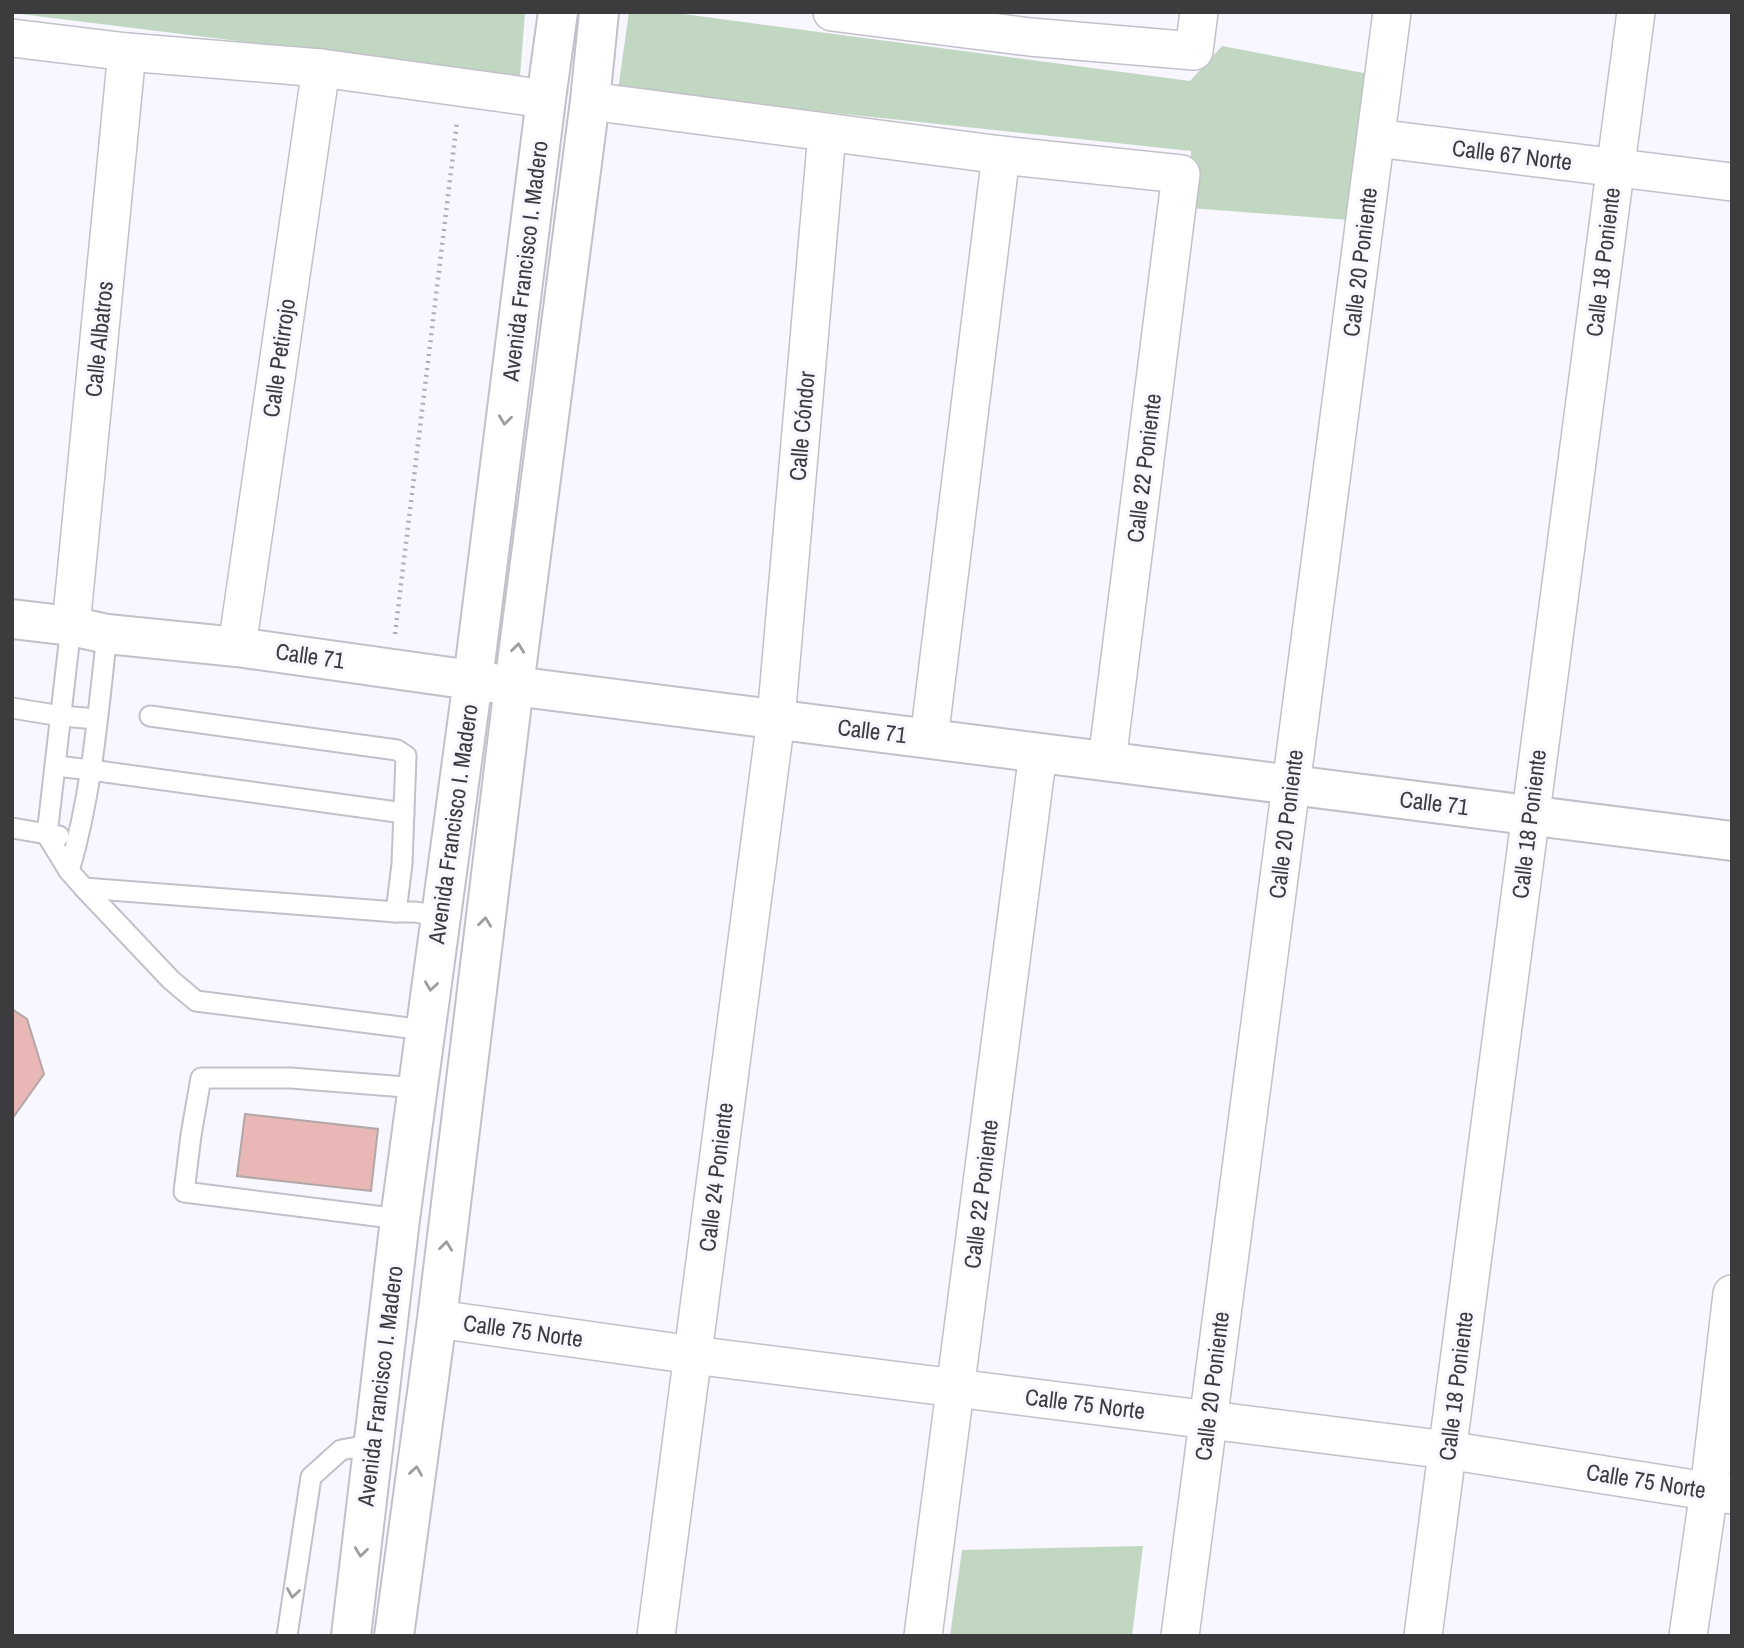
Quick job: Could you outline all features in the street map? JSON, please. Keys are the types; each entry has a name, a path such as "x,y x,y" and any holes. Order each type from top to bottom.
{"main road":[{"name":"Avenida Francisco I. Madero","path":"351,1636 400,1219 558,12"},
{"name":"Avenida Francisco I. Madero","path":"394,1636 437,1320 513,686 600,12"},
{"name":"Calle 71","path":"12,619 391,667 513,686 1732,841"}],"street":[{"path":"832,12 1032,25 1194,51 1199,12"},
{"name":"Calle 20 Poniente","path":"1180,1636 1392,12"},
{"name":"Calle 18 Poniente","path":"1423,1636 1636,12"},
{"path":"12,38 127,52 321,68 546,99"},
{"name":"Calle Albatros","path":"89,630 127,52"},
{"name":"Calle Petirrojo","path":"237,647 321,68"},
{"path":"590,102 1001,155 929,738"},
{"name":"Calle Cóndor","path":"776,719 827,132"},
{"name":"Calle 67 Norte","path":"1376,138 1732,182"},
{"name":"Calle 22 Poniente","path":"1001,155 1181,174 1107,761"},
{"name":"Calle 24 Poniente","path":"656,1636 776,719"},
{"name":"Calle 22 Poniente","path":"923,1636 1038,753"},
{"path":"1688,1636 1720,1493 1732,1294"},
{"name":"Calle 75 Norte","path":"437,1320 1447,1450 1720,1493"}],"lane":[{"path":"89,630 61,716 47,835 69,871 171,980 196,1001 425,1030"},
{"path":"69,871 79,838 97,719 89,630"},
{"path":"12,708 97,719"},
{"path":"150,716 397,750 406,756 402,863 396,912"},
{"path":"56,766 404,813"},
{"path":"12,828 79,838"},
{"path":"84,888 440,916"},
{"path":"400,1219 184,1192 191,1135 201,1078 292,1078 418,1088"},
{"path":"287,1636 311,1477 341,1450 374,1444"}],"path":[{"path":"391,667 461,86"}],"green space":[{"path":"12,12 519,12 525,13 520,76"},
{"path":"629,12 668,12 1190,81 1222,46 1369,74 1349,220 1190,208 1191,151 618,90"},
{"path":"1143,1546 1132,1636 950,1636 962,1550"}],"building":[{"path":"12,1009 27,1019 44,1074 12,1119"},
{"path":"245,1114 378,1129 371,1191 237,1176"}]}
